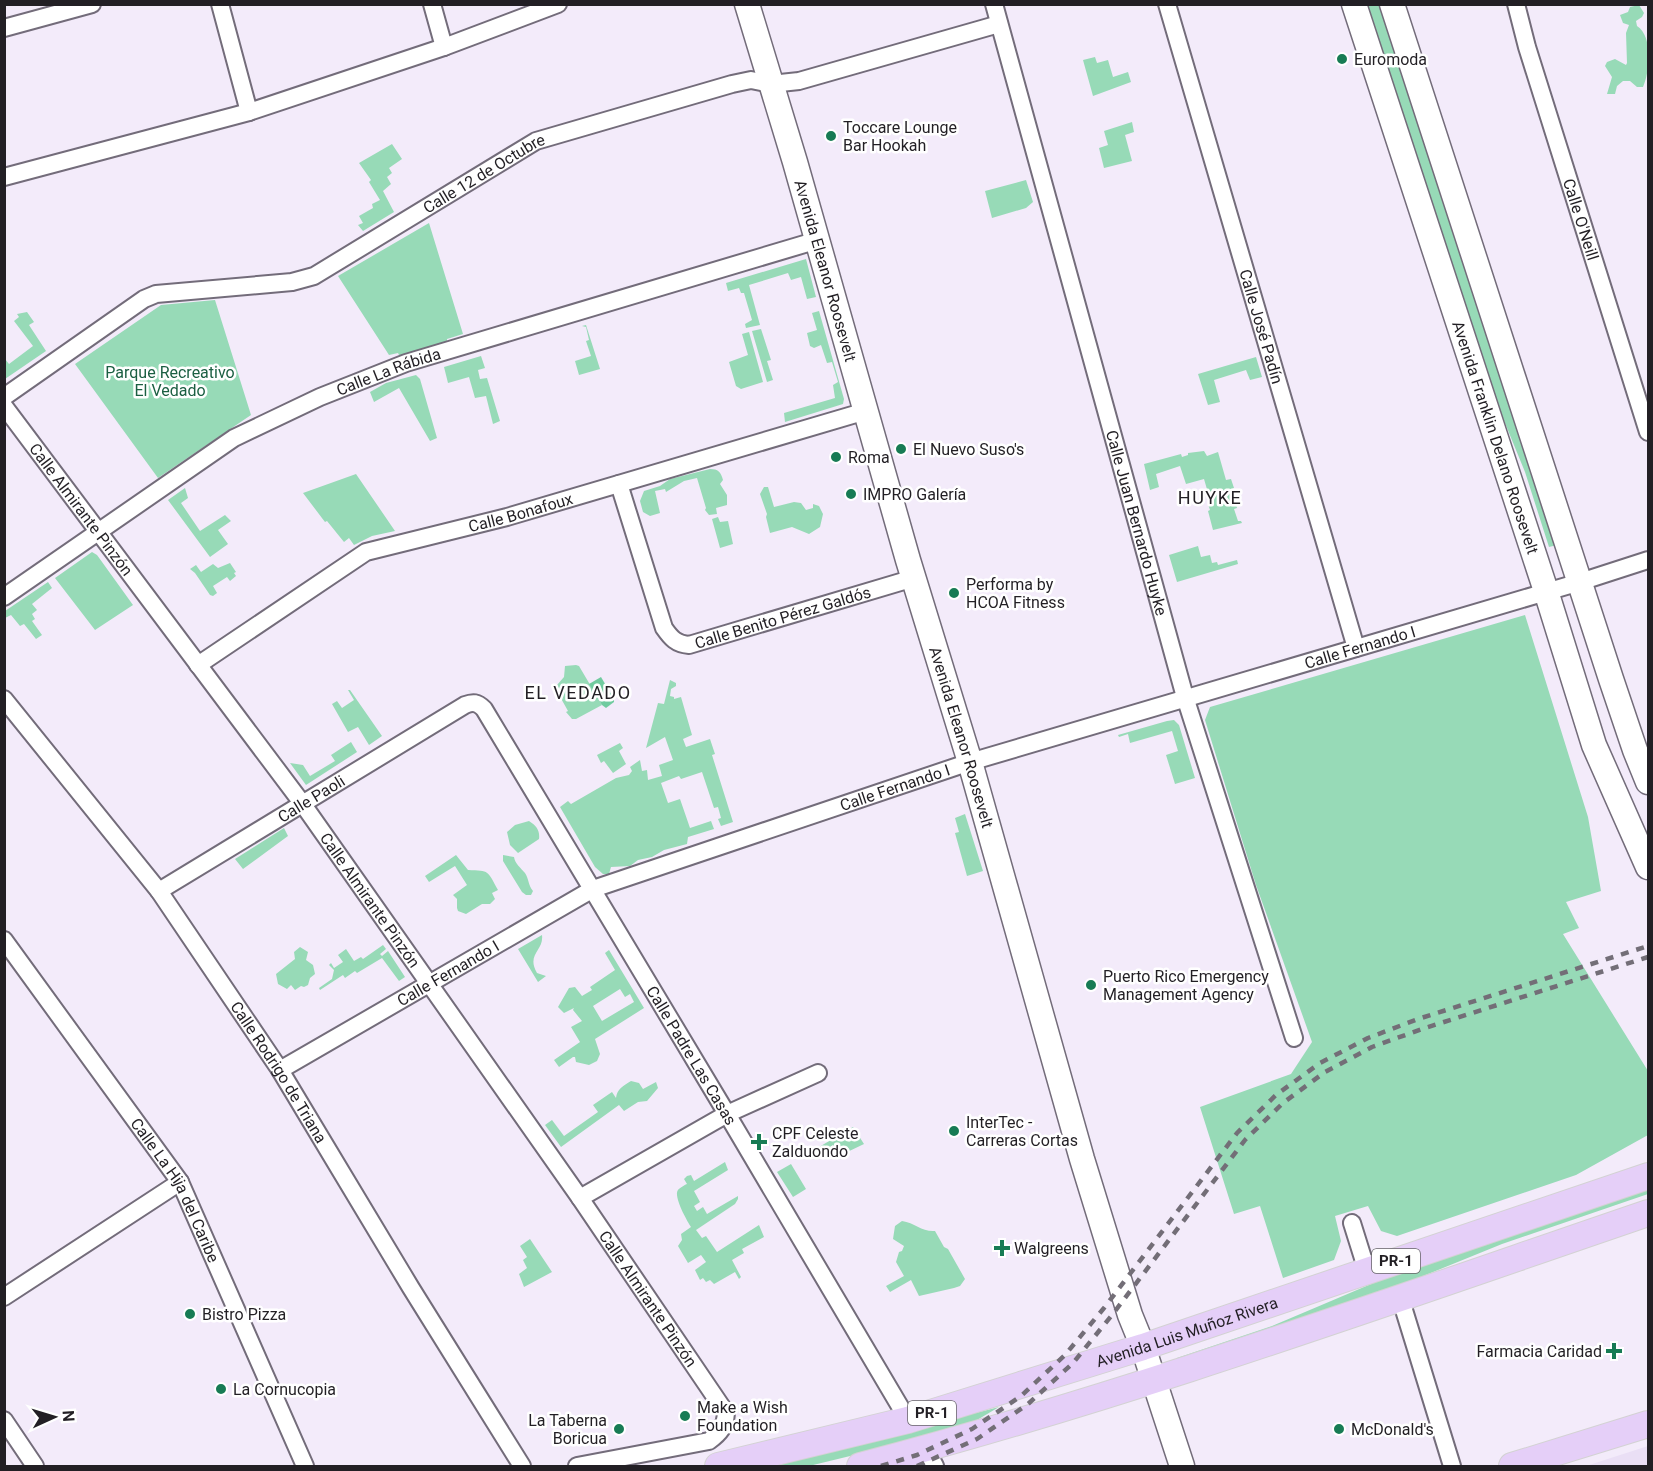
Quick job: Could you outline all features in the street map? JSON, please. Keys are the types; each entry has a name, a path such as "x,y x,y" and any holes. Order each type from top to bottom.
{"main road":[{"name":"Avenida Eleanor Roosevelt","path":"747,4 970,762 1082,1159 1130,1316 1143,1347 1182,1467"},
{"name":"Avenida Franklin Delano Roosevelt","path":"1354,4 1594,745 1648,867"},
{"path":"1392,4 1611,679 1648,782"},
{"path":"1589,1195 1617,1174 1648,1161"},
{"name":"Avenida Luis Muñoz Rivera","path":"718,1467 908,1420 1143,1347 1648,1176"},
{"name":"PR-1","path":"860,1467 931,1458 1648,1213"},
{"path":"1512,1467 1648,1424"}],"street":[{"path":"4,28 92,4"},
{"path":"220,4 249,111"},
{"path":"432,4 444,47"},
{"path":"4,177 249,111 444,47 558,4"},
{"name":"Calle Juan Bernardo Huyke","path":"994,4 1185,697 1294,1038"},
{"name":"Calle José Padín","path":"1167,4 1356,648"},
{"name":"Calle O'Neill","path":"1516,4 1527,47 1648,432"},
{"name":"Calle 12 de Octubre","path":"4,397 144,299 156,294 292,282 314,276 536,141 732,84 751,80 771,84 799,81 999,24"},
{"name":"Calle La Rábida","path":"4,597 234,438 320,397 406,363 818,240"},
{"name":"Calle Almirante Pinzón","path":"4,406 302,803 580,1197 726,1413 725,1424 718,1435 710,1441 578,1467"},
{"name":"Calle Bonafoux","path":"198,665 366,552 507,517 866,411"},
{"name":"Calle Benito Pérez Galdós","path":"619,484 663,628 675,642 682,645 689,645 914,578"},
{"name":"Calle Fernando I","path":"280,1070 593,889 970,762 1648,560"},
{"name":"Calle Rodrigo de Triana","path":"4,699 159,891 280,1070 522,1467"},
{"name":"Calle Padre Las Casas","path":"465,705 473,702 484,708 908,1420"},
{"name":"Calle Paoli","path":"159,891 465,705"},
{"name":"Calle La Hija del Caribe","path":"4,940 180,1182 305,1467"},
{"path":"580,1197 727,1114 818,1073"},
{"path":"4,1297 180,1182"},
{"path":"1352,1223 1367,1271"},
{"path":"1400,1297 1452,1467"},
{"path":"4,1419 35,1467"}],"shaded area":[{"path":"601,677 614,699 614,702 606,708 589,684"},
{"path":"1648,1446 1648,1466 1586,1466"}],"green space":[{"path":"1367,5 1383,5 1557,545 1549,547 1525,472 1487,379"},
{"path":"1639,5 1644,13 1636,21 1637,26 1646,38 1649,54 1643,87 1637,87 1630,81 1623,81 1617,86 1615,94 1607,94 1612,77 1605,66 1607,62 1615,59 1626,65 1627,63 1626,33 1629,25 1623,23 1620,15 1628,12 1630,7"},
{"path":"1095,57 1097,63 1108,60 1113,77 1128,72 1131,82 1093,96 1083,60"},
{"path":"1132,122 1134,132 1125,135 1132,161 1104,168 1099,148 1108,145 1104,131"},
{"path":"392,144 402,159 389,168 392,173 387,177 391,184 383,191 394,212 363,231 358,225 363,223 359,216 373,208 372,204 380,200 369,182 371,180 359,163"},
{"path":"1026,180 1033,202 1026,208 992,218 985,191"},
{"path":"429,223 463,334 447,339 447,342 400,357 398,353 389,355 338,276"},
{"path":"806,259 816,297 807,299 801,277 791,280 788,273 749,285 760,325 746,328 745,324 752,320 744,293 741,293 739,288 728,291 726,283"},
{"name":"Parque Recreativo El Vedado","path":"215,300 251,415 158,478 75,364 161,305"},
{"path":"819,311 844,399 843,404 785,422 784,413 835,398 833,385 838,382 832,362 827,363 821,345 814,348 810,346 807,333 817,330 812,313"},
{"path":"27,312 34,322 29,325 46,351 5,379 5,359 9,364 33,346 14,321 19,317 17,314"},
{"path":"586,325 600,369 579,375 575,361 591,356 586,341 589,340 586,327 582,326"},
{"path":"761,329 771,360 767,361 773,380 767,382 752,331"},
{"path":"749,332 763,382 741,389 736,386 729,362 748,355 742,334"},
{"path":"481,356 485,368 478,370 480,379 487,378 500,421 493,424 486,396 475,398 469,377 448,383 444,367"},
{"path":"1256,357 1262,377 1250,380 1246,370 1214,380 1220,402 1208,405 1198,374"},
{"path":"416,375 420,379 437,438 430,441 399,388 374,402 370,392 386,383"},
{"path":"1204,451 1207,456 1218,452 1226,480 1231,479 1237,508 1234,509 1238,521 1242,523 1213,530 1208,511 1210,510 1208,504 1211,503 1204,479 1186,484 1180,466 1156,474 1159,487 1150,490 1144,464 1181,454 1182,457 1188,453"},
{"path":"710,469 720,473 723,480 720,484 727,495 727,505 716,508 717,514 709,515 705,510 697,478 684,481 666,492 665,489 655,491 660,513 650,516 643,512 640,501 644,491 660,486 670,479"},
{"path":"356,474 395,531 372,536 354,545 349,538 344,542 303,493"},
{"path":"764,487 768,487 774,507 794,502 801,503 806,510 813,508 813,504 819,506 823,514 820,527 809,534 792,527 770,533 767,514 760,494"},
{"path":"185,488 188,498 181,503 200,531 225,515 231,521 218,530 228,544 210,557 168,500"},
{"path":"718,517 720,522 728,521 733,544 720,548 712,519"},
{"path":"1198,546 1201,557 1210,555 1212,563 1217,562 1218,565 1237,560 1238,564 1177,582 1169,555"},
{"path":"92,552 97,555 133,605 95,630 55,578"},
{"path":"230,563 236,576 230,581 227,577 213,586 217,593 213,596 190,569 196,565 201,572 213,564 218,568"},
{"path":"48,582 52,588 32,604 37,610 32,614 35,619 32,621 42,635 36,639 24,624 20,626 11,615 5,618 5,611"},
{"path":"1525,615 1588,817 1601,891 1566,902 1579,928 1563,934 1648,1071 1648,1135 1576,1175 1397,1236 1381,1231 1368,1206 1335,1216 1341,1241 1334,1260 1283,1278 1260,1206 1234,1214 1200,1107 1291,1074 1312,1042 1256,885 1205,720 1210,707"},
{"path":"565,666 579,666 602,705 572,719 566,712 568,711 558,693 560,691 557,685 564,677"},
{"path":"670,680 676,683 676,686 671,689 670,696 674,699 681,697 692,735 683,739 686,747 710,739 715,754 712,755 733,822 721,826 718,819 721,818 718,807 714,808 702,772 681,779 679,776 661,783 668,803 680,799 690,828 711,821 714,829 688,837 687,844 638,860 630,866 611,867 609,874 603,874 595,867 560,807 568,801 571,804 616,778 629,775 632,771 630,767 640,760 642,771 647,770 648,780 662,776 659,765 673,760 665,737 646,748 658,703 664,704"},
{"path":"348,690 382,736 369,745 358,727 348,732 332,704 337,701 342,708 354,700"},
{"path":"1174,720 1179,725 1195,778 1175,784 1166,755 1178,751 1172,731 1130,743 1128,734 1119,737 1118,735"},
{"path":"351,742 357,752 306,785 290,763 303,765 310,776 335,761 331,755"},
{"path":"620,743 623,748 619,751 626,764 613,773 604,761 601,763 597,755"},
{"path":"965,814 983,871 967,876 955,833 959,832 955,818"},
{"path":"529,821 537,829 539,839 518,853 510,845 507,832 515,825"},
{"path":"284,828 288,836 243,869 235,859"},
{"path":"456,855 468,870 487,873 498,890 492,893 495,899 490,904 482,904 466,914 458,911 457,899 453,895 467,885 455,866 429,882 425,876"},
{"path":"503,855 514,857 526,875 533,891 531,895 522,892 503,861"},
{"path":"542,935 541,945 533,961 537,973 546,976 538,982 518,949"},
{"path":"383,945 386,949 380,954 382,956 388,951 405,977 399,981 382,958 357,973 355,971 345,978 343,975 320,990 319,988 332,979 334,970 329,965 331,963 334,968 343,962 338,955 346,949 354,961 361,957 363,959"},
{"path":"300,947 308,952 306,960 313,965 315,974 310,978 308,985 295,990 291,985 287,989 278,984 276,974 295,959 294,952"},
{"path":"609,950 644,1008 595,1039 600,1054 597,1061 589,1065 576,1062 573,1057 559,1067 554,1060 580,1042 571,1027 582,1021 573,1010 574,1008 564,1013 558,1007 569,988 575,987 582,996 592,990 590,987 615,970 605,953","holes":["620,989 625,997 630,994 634,1002 602,1021 593,1006"]},
{"path":"631,1081 639,1083 643,1089 656,1082 658,1088 647,1101 638,1102 624,1111 619,1105 561,1147 545,1125 552,1120 564,1136 598,1112 593,1105 612,1092 616,1098 619,1090"},
{"path":"853,1127 864,1144 841,1155 833,1145 824,1151 828,1158 826,1159 819,1147"},
{"path":"725,1162 728,1170 694,1191 700,1202 694,1206 697,1211 703,1207 707,1214 738,1196 738,1199 735,1204 696,1230 702,1238 706,1236 717,1252 759,1225 764,1237 742,1249 744,1253 732,1260 741,1277 739,1279 735,1272 714,1284 710,1280 706,1282 703,1278 700,1280 695,1270 706,1262 701,1255 688,1263 678,1246 682,1240 681,1234 691,1227 681,1208 677,1193 678,1189 687,1184 684,1179 687,1176 691,1175 694,1181"},
{"path":"791,1164 806,1189 793,1197 777,1172"},
{"path":"1648,1188 1648,1194 1502,1244 1411,1281 1178,1361 1177,1358 1272,1326 1390,1276"},
{"path":"902,1221 935,1231 965,1279 960,1286 919,1296 911,1280 890,1292 886,1286 904,1276 896,1262 904,1246 893,1239 895,1226"},
{"path":"530,1239 552,1272 524,1287 519,1274 527,1268 523,1260 527,1257 520,1246"},
{"path":"999,1407 972,1423 879,1449 809,1466 769,1466"}],"railway":[{"path":"881,1466 917,1455 972,1429 1021,1396 1065,1355 1104,1308 1237,1133 1276,1095 1320,1063 1368,1038 1418,1019 1648,946"},
{"path":"917,1466 977,1439 1028,1404 1073,1363 1245,1140 1283,1103 1325,1072 1372,1047 1422,1029 1648,957"}],"place":[{"name":"Euromoda","path":"1342,59"},
{"name":"Toccare Lounge Bar Hookah","path":"831,136"},
{"name":"El Nuevo Suso's","path":"901,449"},
{"name":"Roma","path":"836,457"},
{"name":"IMPRO Galería","path":"851,494"},
{"name":"Performa by HCOA Fitness","path":"954,593"},
{"name":"Puerto Rico Emergency Management Agency","path":"1091,985"},
{"name":"InterTec - Carreras Cortas","path":"954,1131"},
{"name":"CPF Celeste Zalduondo","path":"759,1142"},
{"name":"Walgreens","path":"1002,1248"},
{"name":"Bistro Pizza","path":"190,1314"},
{"name":"Farmacia Caridad","path":"1614,1351"},
{"name":"La Cornucopia","path":"221,1389"},
{"name":"Make a Wish Foundation","path":"685,1416"},
{"name":"La Taberna Boricua","path":"619,1429"},
{"name":"McDonald's","path":"1339,1429"}],"district":[{"name":"HUYKE","path":"1210,497"},
{"name":"EL VEDADO","path":"578,692"}]}
